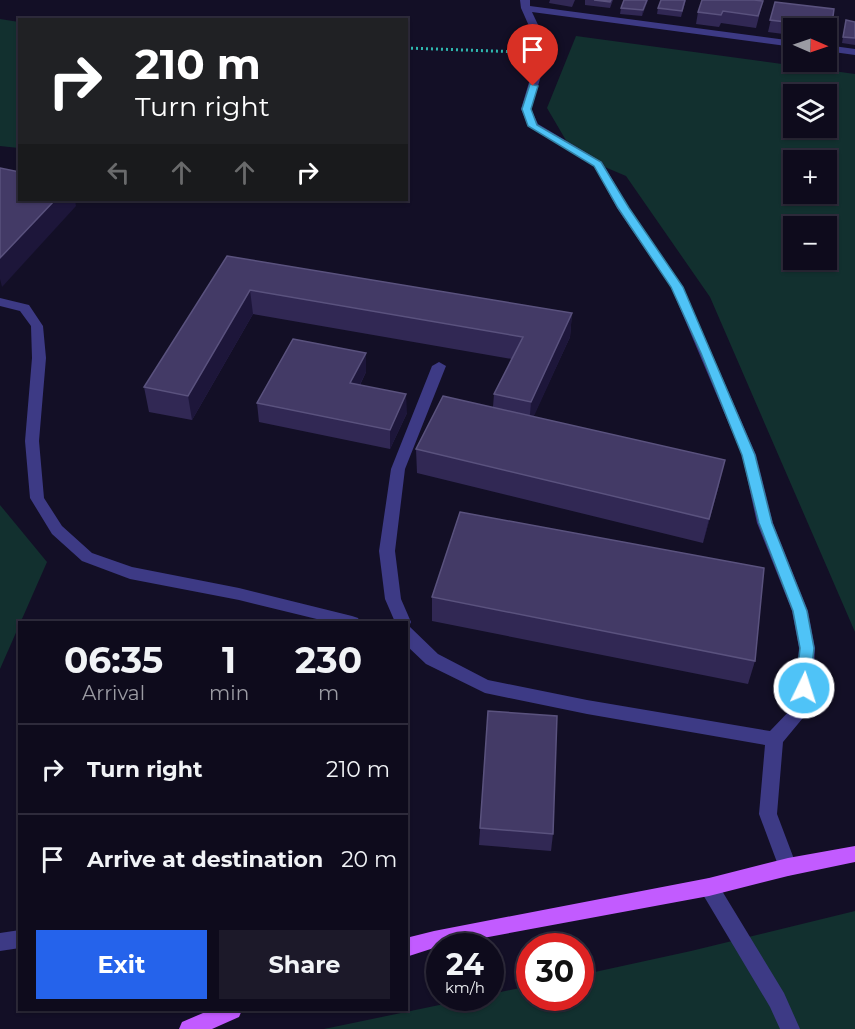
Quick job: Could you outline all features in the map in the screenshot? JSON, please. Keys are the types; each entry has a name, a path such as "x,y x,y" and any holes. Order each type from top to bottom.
{"main road":[{"path":"408,947 434,940 709,887 788,867 855,854"},
{"path":"189,1029 230,1011"}],"street":[{"path":"525,4 783,42"},
{"path":"525,4 542,44 542,53 526,109 533,126 598,164 623,208 677,287 749,455 765,523 800,611 807,648 803,707 774,739 768,814 788,867"},
{"path":"837,50 855,52"},
{"path":"0,302 24,308 37,326 39,358 32,441 36,498 57,530 87,557 130,573 239,594 348,621"},
{"path":"402,621 393,599 387,551 398,469 439,366"},
{"path":"408,634 432,659 485,686 587,707 774,739"},
{"path":"709,887 777,1000 790,1029"},
{"path":"0,942 18,939"}],"path":[{"path":"408,48 542,53"}],"green space":[{"path":"0,19 18,22 18,148 0,146"},
{"path":"576,36 783,64 783,72 837,72 855,74 855,632 710,297 626,176 574,154 547,108"},
{"path":"0,505 47,562 21,621 18,621 18,628 0,669"},
{"path":"855,911 855,1029 324,1029 426,1008 426,1011 504,1011 504,991 516,989 516,1011 594,1011 594,972"}],"building":[{"path":"624,0 647,0 643,10 621,8"},
{"path":"661,0 685,0 682,11 658,8"},
{"path":"702,0 763,1 758,16 723,11 721,15 698,12"},
{"path":"775,2 834,9 833,18 783,18 783,22 770,20"},
{"path":"846,20 855,22 855,38 843,37"},
{"path":"0,168 18,172 18,201 54,201 0,258"},
{"path":"227,256 572,313 531,402 494,394 523,337 250,290 188,396 144,387"},
{"path":"293,339 366,353 350,383 406,394 390,430 257,403"},
{"path":"443,396 725,460 709,519 416,449"},
{"path":"460,512 764,568 755,661 432,597"},
{"path":"488,711 557,716 553,834 480,828"}],"route":[{"path":"533,86 526,109 533,126 598,164 623,208 677,287 707,353 749,455 765,523 800,611 807,648 804,688"}]}
